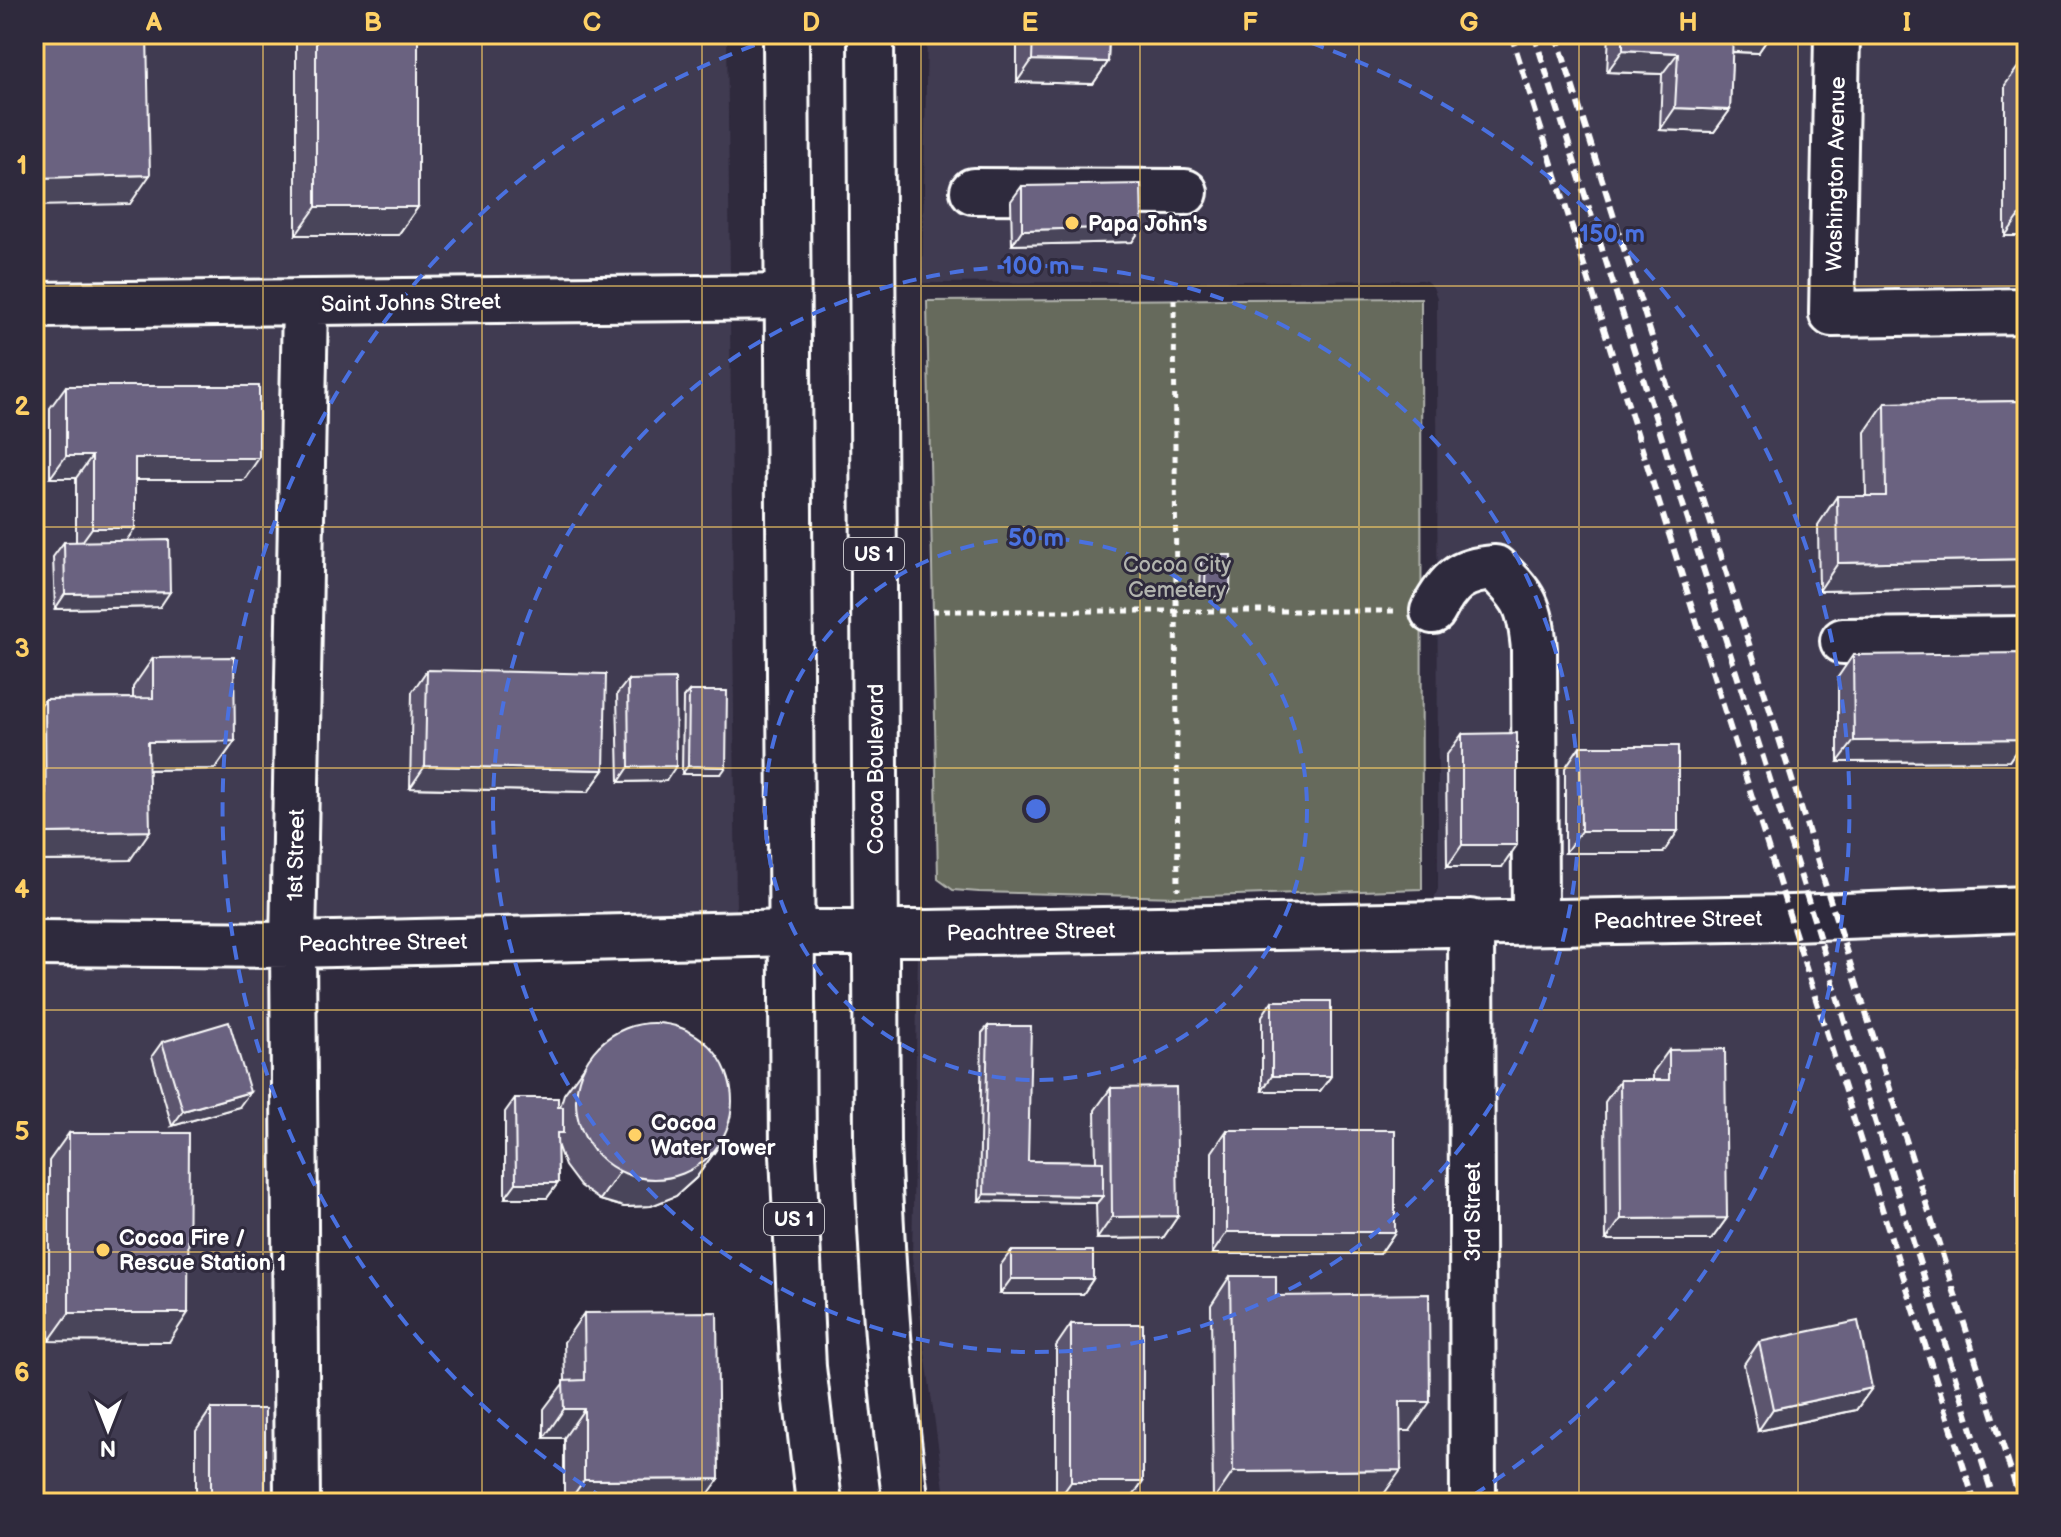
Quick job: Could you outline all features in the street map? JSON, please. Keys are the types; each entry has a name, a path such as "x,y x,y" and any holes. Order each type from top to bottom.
{"street":[{"name":"US 1","path":"786,34 790,933 796,1259 803,1367 819,1503"},
{"name":"Cocoa Boulevard","path":"871,34 877,1142 881,1257 906,1503"},
{"name":"Washington Avenue","path":"1837,34 1832,314 2027,311"},
{"path":"973,191 1185,192"},
{"name":"Saint Johns Street","path":"34,305 787,297"},
{"name":"1st Street","path":"297,1503 293,945 305,304"},
{"path":"1433,611 1442,593 1453,581 1471,569 1495,568 1520,593 1531,617 1534,649 1535,921"},
{"path":"1843,641 2027,639"},
{"name":"Peachtree Street","path":"34,943 293,945 790,933 1792,918 2027,909"},
{"name":"3rd Street","path":"1471,922 1473,1503"}],"path":[{"path":"1174,299 1179,928"},
{"path":"932,611 1433,611"}],"shaded area":[{"path":"34,34 727,34 730,277 34,283"},
{"path":"927,34 1819,34 1814,335 2027,332 2027,888 1792,897 1433,901 1438,889 1437,298 1433,287 1421,280 922,283"},
{"path":"1856,34 2027,34 2027,290 1851,293"},
{"path":"730,319 736,913 312,923 323,325"},
{"path":"286,325 275,923 34,922 34,326"},
{"path":"2027,930 2027,1503 1492,1503 1489,943"},
{"path":"1452,943 1455,1503 946,1503 912,1257 918,954"},
{"path":"34,964 275,965 279,1503 34,1503"}],"green space":[{"name":"Cocoa City Cemetery","path":"1421,298 1422,889 1178,897 979,892 953,890 938,879 927,301"}],"building":[{"path":"34,34 147,34 150,175 34,178"},
{"path":"316,34 418,34 418,207 316,207"},
{"path":"1033,34 1109,34 1108,62 1032,60"},
{"path":"1623,34 1733,34 1730,110 1675,108 1678,53 1623,50"},
{"path":"2021,63 2027,63 2027,214 2021,214"},
{"path":"1141,184 1142,227 1022,230 1022,186"},
{"path":"66,386 259,386 259,458 135,458 135,528 92,528 92,456 66,456"},
{"path":"2027,401 2027,559 1838,563 1837,496 1886,496 1885,403"},
{"path":"169,540 170,592 65,594 64,542"},
{"path":"1206,555 1231,555 1230,590 1205,588"},
{"path":"2024,653 2024,739 1854,741 1853,655"},
{"path":"234,657 235,741 148,742 150,831 46,833 45,699 153,698 153,658"},
{"path":"427,670 606,674 604,770 425,766"},
{"path":"675,679 676,766 629,767 628,680"},
{"path":"689,691 727,691 726,767 688,766"},
{"path":"1517,733 1517,845 1462,845 1462,734"},
{"path":"1580,746 1678,746 1678,831 1581,831"},
{"path":"1272,1001 1331,1001 1331,1076 1272,1076"},
{"path":"229,1022 250,1092 183,1111 162,1042"},
{"name":"Cocoa Water Tower","path":"654,1023 684,1029 709,1046 726,1071 732,1101 726,1131 709,1156 684,1173 654,1179 624,1173 599,1156 582,1131 576,1101 582,1071 599,1046 624,1029"},
{"path":"988,1026 1031,1026 1028,1161 1103,1162 1103,1196 984,1194"},
{"path":"1725,1049 1727,1218 1621,1219 1620,1080 1669,1080 1669,1050"},
{"path":"1176,1087 1178,1216 1112,1217 1111,1088"},
{"path":"515,1098 558,1098 558,1107 563,1107 563,1133 557,1133 558,1183 516,1183"},
{"path":"1227,1130 1395,1130 1395,1232 1227,1232"},
{"path":"69,1133 189,1133 188,1313 69,1313"},
{"path":"1011,1251 1093,1251 1093,1279 1011,1279"},
{"path":"1230,1276 1276,1276 1276,1296 1429,1294 1430,1402 1400,1402 1401,1470 1233,1472"},
{"path":"717,1312 719,1479 584,1480 584,1409 564,1409 563,1381 585,1380 584,1313"},
{"path":"1858,1321 1872,1388 1773,1409 1759,1342"},
{"path":"1071,1324 1143,1324 1143,1482 1071,1482"},
{"path":"211,1409 265,1409 265,1503 211,1503"}],"railway":[{"path":"1511,34 1975,1503"},
{"path":"1534,34 1995,1503"},
{"path":"1556,34 2021,1503"}],"place":[{"name":"Papa John's","path":"1072,223"},
{"name":"Cocoa Water Tower","path":"635,1135"},
{"name":"Cocoa Fire / Rescue Station 1","path":"103,1250"}]}
